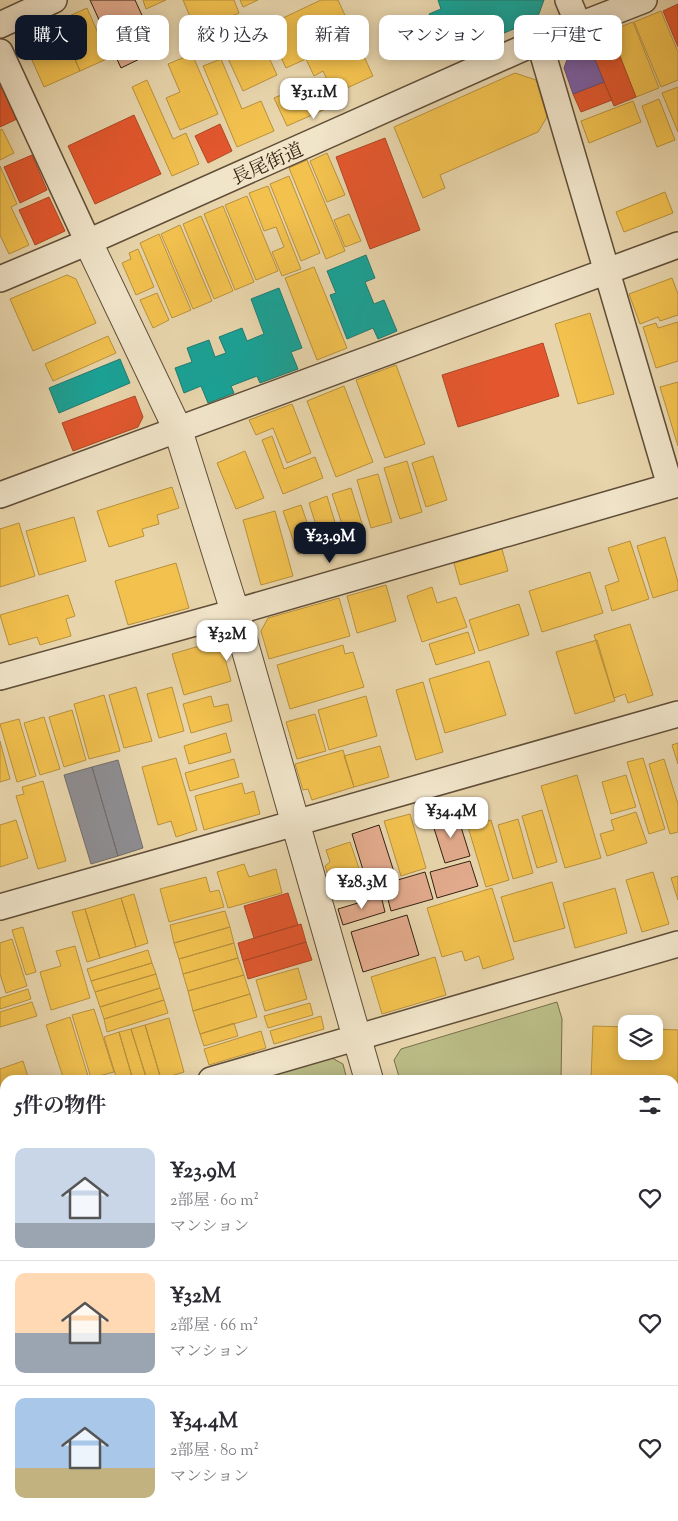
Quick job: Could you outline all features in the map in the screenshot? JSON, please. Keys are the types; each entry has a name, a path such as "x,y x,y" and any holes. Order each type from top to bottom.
{"street":[{"path":"0,25 54,0"},
{"path":"568,0 574,15"},
{"name":"長尾街道","path":"606,15 644,0"},
{"path":"0,52 178,430 234,612 367,1075"},
{"name":"長尾街道","path":"0,279 88,242 514,52"},
{"path":"0,677 234,612 674,485 606,271 545,60"},
{"path":"0,495 678,245"},
{"path":"0,907 678,714"},
{"path":"227,1075 678,944"}],"green space":[{"path":"557,1002 562,1019 561,1075 398,1075 394,1060 401,1049"},
{"path":"332,1058 343,1064 346,1075 272,1075"}],"building: 住宅":[{"path":"143,0 166,0 146,9"},
{"path":"183,0 234,0 239,13 234,15 189,15"},
{"path":"240,0 258,0 243,7"},
{"path":"321,0 338,0 345,15 297,15 297,60 304,60 286,68 282,60 287,60 287,16"},
{"path":"87,8 97,31 97,60 105,60 80,71 75,60 87,60 87,15 71,15"},
{"path":"661,11 678,52 678,80 661,87 634,22"},
{"path":"633,22 659,88 636,97 621,60 622,26"},
{"path":"179,59 195,60 218,114 180,130 166,98 180,92 168,64"},
{"path":"32,60 75,60 80,71 44,87"},
{"path":"221,60 242,109 261,101 274,131 237,147 203,66"},
{"path":"229,60 270,60 277,75 243,91"},
{"path":"306,60 366,60 373,76 334,94 323,71 314,76"},
{"path":"515,73 536,80 547,117 538,132 440,175 445,188 423,198 394,127"},
{"path":"147,80 173,139 186,133 199,164 172,176 132,87"},
{"path":"316,80 328,108 287,126 274,98"},
{"path":"678,87 678,132 662,93"},
{"path":"659,99 675,140 657,147 642,106"},
{"path":"633,101 641,122 589,143 581,121"},
{"path":"2,129 14,153 0,160 0,130"},
{"path":"327,153 345,195 327,202 310,161"},
{"path":"307,160 345,251 326,259 289,168"},
{"path":"0,166 17,204 11,207 29,245 9,254 0,235"},
{"path":"289,176 320,253 301,261 270,184"},
{"path":"268,186 301,269 282,276 272,252 284,247 276,227 264,231 249,193"},
{"path":"665,192 673,213 624,232 616,212"},
{"path":"247,196 278,271 256,280 225,205"},
{"path":"223,206 254,282 235,290 204,214"},
{"path":"349,214 361,241 345,247 334,220"},
{"path":"201,216 233,291 214,299 183,224"},
{"path":"180,225 212,301 193,309 161,234"},
{"path":"159,234 191,310 172,318 140,243"},
{"path":"138,249 154,287 136,295 122,263 131,259 129,253"},
{"path":"314,267 347,348 317,360 285,278"},
{"path":"67,275 76,279 96,323 33,351 10,299"},
{"path":"672,278 678,294 678,315 660,321 658,317 640,324 629,294"},
{"path":"157,293 169,320 153,328 140,300"},
{"path":"590,313 614,394 578,404 555,324"},
{"path":"678,322 678,361 656,368 643,327 656,323 658,328"},
{"path":"108,336 116,353 53,381 45,364"},
{"path":"396,365 425,444 385,458 356,380"},
{"path":"678,382 678,446 660,387"},
{"path":"344,386 373,462 336,477 307,401"},
{"path":"292,404 311,453 287,463 273,428 256,435 249,420"},
{"path":"272,436 284,469 315,457 323,478 283,494 262,440"},
{"path":"245,451 264,498 236,509 217,463"},
{"path":"433,456 447,500 426,507 412,463"},
{"path":"407,461 422,512 400,519 384,468"},
{"path":"378,474 392,522 371,528 357,480"},
{"path":"172,487 179,508 157,515 159,524 142,529 144,536 109,547 97,511"},
{"path":"351,488 364,530 346,536 332,494"},
{"path":"327,496 340,539 322,544 309,503"},
{"path":"301,505 316,548 298,554 283,511"},
{"path":"275,511 293,576 261,585 243,520"},
{"path":"74,517 86,561 39,575 26,531"},
{"path":"19,523 35,576 0,587 0,529"},
{"path":"665,537 678,582 678,590 653,598 637,546"},
{"path":"630,541 649,599 612,611 605,586 619,581 608,548"},
{"path":"502,549 508,571 460,585 454,563"},
{"path":"176,563 189,608 128,625 115,581"},
{"path":"590,572 603,613 542,632 529,591"},
{"path":"386,585 396,621 357,633 347,596"},
{"path":"432,587 437,603 456,597 467,627 422,642 407,596"},
{"path":"68,595 75,616 66,619 71,636 40,645 37,637 9,645 0,615"},
{"path":"339,598 350,636 269,659 261,631 268,618"},
{"path":"519,604 529,635 479,651 469,620"},
{"path":"630,624 653,695 628,703 625,694 614,698 594,635"},
{"path":"468,632 475,653 436,665 429,644"},
{"path":"220,640 231,681 184,695 172,654"},
{"path":"597,640 615,701 575,714 556,652"},
{"path":"343,645 345,654 353,652 364,687 290,709 277,665"},
{"path":"489,661 506,715 445,733 429,679"},
{"path":"423,682 443,752 416,760 396,690"},
{"path":"136,687 152,741 124,748 109,695"},
{"path":"172,687 184,731 159,738 147,694"},
{"path":"104,695 120,751 89,759 74,704"},
{"path":"211,696 214,707 228,704 232,721 191,733 183,704"},
{"path":"366,696 377,736 329,750 318,710"},
{"path":"72,710 86,760 64,767 49,717"},
{"path":"315,714 326,751 297,759 286,722"},
{"path":"44,717 60,769 40,775 24,723"},
{"path":"19,719 36,776 17,782 0,724"},
{"path":"226,733 231,752 189,764 184,746"},
{"path":"0,741 10,779 0,782"},
{"path":"678,743 678,764 672,745"},
{"path":"380,746 389,777 354,787 344,756"},
{"path":"343,750 354,787 312,800 308,789 303,790 295,764"},
{"path":"176,758 197,830 176,837 171,821 158,825 142,767"},
{"path":"643,758 665,829 649,834 627,762"},
{"path":"234,759 239,777 190,791 185,773"},
{"path":"664,759 678,804 678,832 670,834 649,764"},
{"path":"577,775 601,858 565,868 541,786"},
{"path":"626,775 636,807 611,814 602,782"},
{"path":"43,781 66,861 38,869 16,796 24,794 22,787"},
{"path":"242,783 245,794 254,791 260,814 204,830 195,796"},
{"path":"542,810 557,862 537,868 522,816"},
{"path":"636,812 647,843 607,856 600,834 614,830 611,820"},
{"path":"410,814 426,868 401,876 384,821"},
{"path":"518,819 533,873 513,879 498,825"},
{"path":"16,820 28,858 0,867 0,825"},
{"path":"491,820 509,880 486,887 468,827"},
{"path":"350,842 364,883 334,893 325,866 330,862 326,850"},
{"path":"244,864 249,877 276,869 282,893 228,908 217,872"},
{"path":"653,872 669,924 642,932 626,880"},
{"path":"678,876 678,900 671,878"},
{"path":"206,877 210,892 219,890 224,907 169,922 160,889"},
{"path":"552,882 565,928 514,942 501,897"},
{"path":"492,888 514,959 483,969 479,956 465,961 462,951 442,957 427,908"},
{"path":"615,888 627,933 575,948 563,903"},
{"path":"134,894 148,943 136,947 121,898"},
{"path":"121,898 136,947 100,958 85,909"},
{"path":"85,909 100,958 87,962 72,912"},
{"path":"225,911 230,927 174,943 170,925"},
{"path":"23,927 36,972 26,975 12,930"},
{"path":"230,927 234,943 179,959 174,943"},
{"path":"12,939 27,986 6,993 0,974 0,943"},
{"path":"234,943 238,958 183,974 179,959"},
{"path":"75,946 90,998 51,1010 40,972 61,966 56,951"},
{"path":"148,950 152,963 91,981 87,969"},
{"path":"435,957 446,995 382,1014 371,977"},
{"path":"238,958 244,975 188,991 183,974"},
{"path":"152,963 156,974 95,992 91,981"},
{"path":"298,968 307,999 265,1011 256,980"},
{"path":"156,974 160,988 100,1007 95,992"},
{"path":"244,975 250,994 193,1011 188,991"},
{"path":"160,988 164,1000 104,1019 100,1007"},
{"path":"28,989 31,999 0,1009 0,998"},
{"path":"250,994 257,1017 200,1034 193,1011"},
{"path":"164,1000 168,1013 107,1032 104,1019"},
{"path":"32,1002 37,1016 0,1027 0,1012"},
{"path":"310,1003 313,1015 268,1028 264,1016"},
{"path":"94,1009 114,1072 102,1075 90,1075 72,1015"},
{"path":"321,1016 324,1029 274,1044 270,1031"},
{"path":"70,1017 88,1075 62,1075 46,1025"},
{"path":"169,1018 184,1072 174,1075 160,1075 145,1025"},
{"path":"234,1023 238,1036 204,1046 200,1034"},
{"path":"145,1025 160,1075 145,1075 131,1029"},
{"path":"593,1026 618,1027 618,1060 663,1060 663,1029 678,1030 678,1075 591,1075"},
{"path":"131,1029 145,1075 132,1075 119,1032"},
{"path":"261,1031 266,1048 209,1065 204,1049"},
{"path":"119,1032 132,1075 115,1075 104,1037"},
{"path":"23,1061 27,1075 0,1075 0,1069"}],"building: 商業":[{"path":"678,4 678,47 663,11"},
{"path":"595,60 621,60 636,97 614,106"},
{"path":"604,82 612,100 581,112 573,94"},
{"path":"0,83 17,119 0,127"},
{"path":"134,115 161,174 95,204 68,146"},
{"path":"220,124 232,151 208,163 195,136"},
{"path":"385,138 420,230 370,249 336,157"},
{"path":"32,155 47,190 20,203 4,167"},
{"path":"49,197 65,231 35,245 19,210"},
{"path":"543,343 559,396 458,427 442,375"},
{"path":"135,396 143,417 138,427 73,451 62,423"},
{"path":"288,893 298,925 254,938 244,906"},
{"path":"301,924 306,942 243,961 238,943"},
{"path":"306,942 312,960 248,979 243,961"}],"building: 業務":[{"path":"567,60 595,60 604,82 573,94 564,68"}],"building: 公共":[{"path":"438,0 544,0 538,15 514,15 514,29 504,33 504,15 429,15 441,9"},
{"path":"366,255 375,278 365,282 374,304 384,300 397,331 378,339 373,328 347,339 330,295 336,293 327,271"},
{"path":"279,288 302,348 291,352 298,369 260,383 257,376 231,386 234,393 208,403 201,386 184,393 175,368 192,362 187,348 209,340 215,357 226,353 219,337 242,328 247,341 264,334 251,299"},
{"path":"120,359 130,383 59,413 49,388"}],"building: 工業":[{"path":"118,760 143,848 118,856 92,767"},
{"path":"92,767 118,856 91,864 64,775"}],"building: その他":[{"path":"90,0 135,0 142,15 97,15"},
{"path":"117,60 137,60 121,68"},
{"path":"457,814 470,856 445,863 432,822"},
{"path":"379,825 395,875 367,883 352,834"},
{"path":"470,861 478,886 437,898 430,872"},
{"path":"425,872 433,899 391,911 384,884"},
{"path":"381,896 385,912 343,925 338,909"},
{"path":"407,915 419,955 363,972 351,932"}]}
